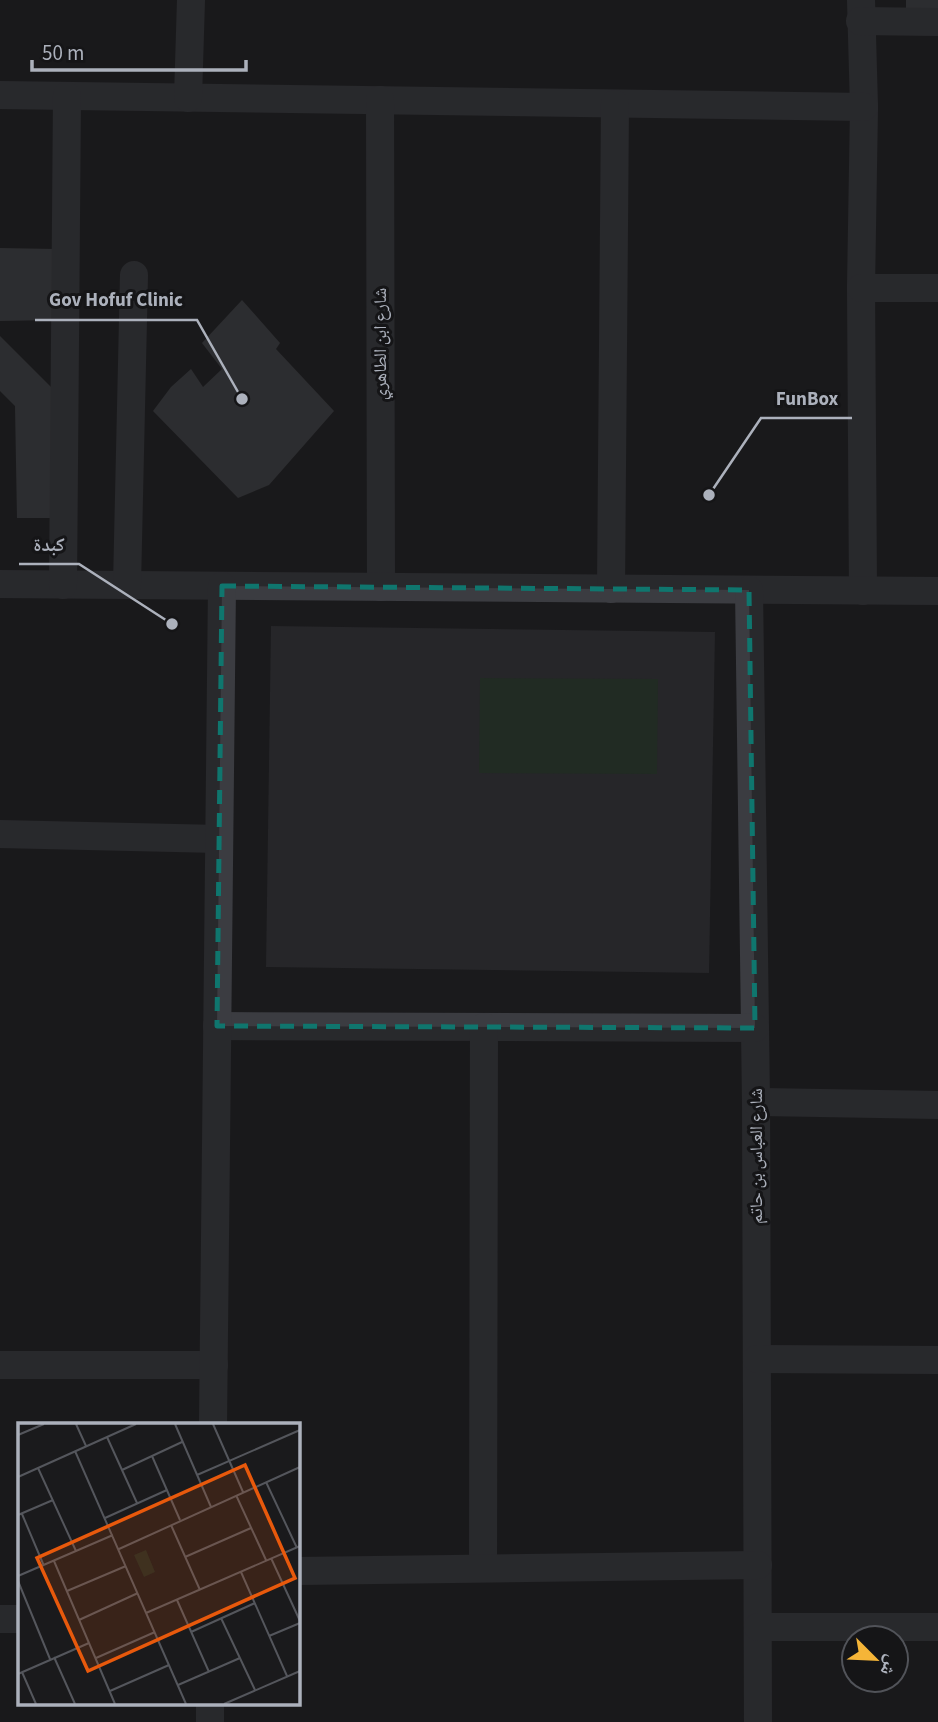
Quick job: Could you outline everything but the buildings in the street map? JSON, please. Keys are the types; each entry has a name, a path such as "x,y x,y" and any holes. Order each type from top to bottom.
{"street":[{"path":"188,98 191,0"},
{"path":"863,591 861,288 864,107 860,10 938,22"},
{"path":"0,95 864,107"},
{"path":"63,585 67,96"},
{"name":"شارع ابن الطاهري","path":"380,100 381,587"},
{"path":"611,589 615,104"},
{"path":"127,585 134,275"},
{"path":"861,288 938,288"},
{"path":"0,583 938,591"},
{"path":"213,1423 222,586"},
{"name":"شارع العباس بن حاتم","path":"749,590 756,1102 758,1722"},
{"path":"0,834 219,839"},
{"path":"217,1026 755,1028"},
{"path":"483,1568 484,1027"},
{"path":"756,1102 938,1105"},
{"path":"757,1359 938,1360"},
{"path":"0,1365 214,1365"},
{"path":"299,1571 758,1565"},
{"path":"0,1619 18,1619"},
{"path":"758,1628 938,1627"},
{"path":"210,1704 210,1722"}],"highlighted area":[{"path":"222,586 749,590 755,1028 217,1026"}],"shaded area":[{"path":"271,626 715,632 709,973 266,967"},
{"path":"480,678 658,679 657,774 479,773"}],"place":[{"name":"Gov Hofuf Clinic","path":"242,399"},
{"name":"FunBox","path":"709,495"},
{"name":"كبدة","path":"172,624"}]}
